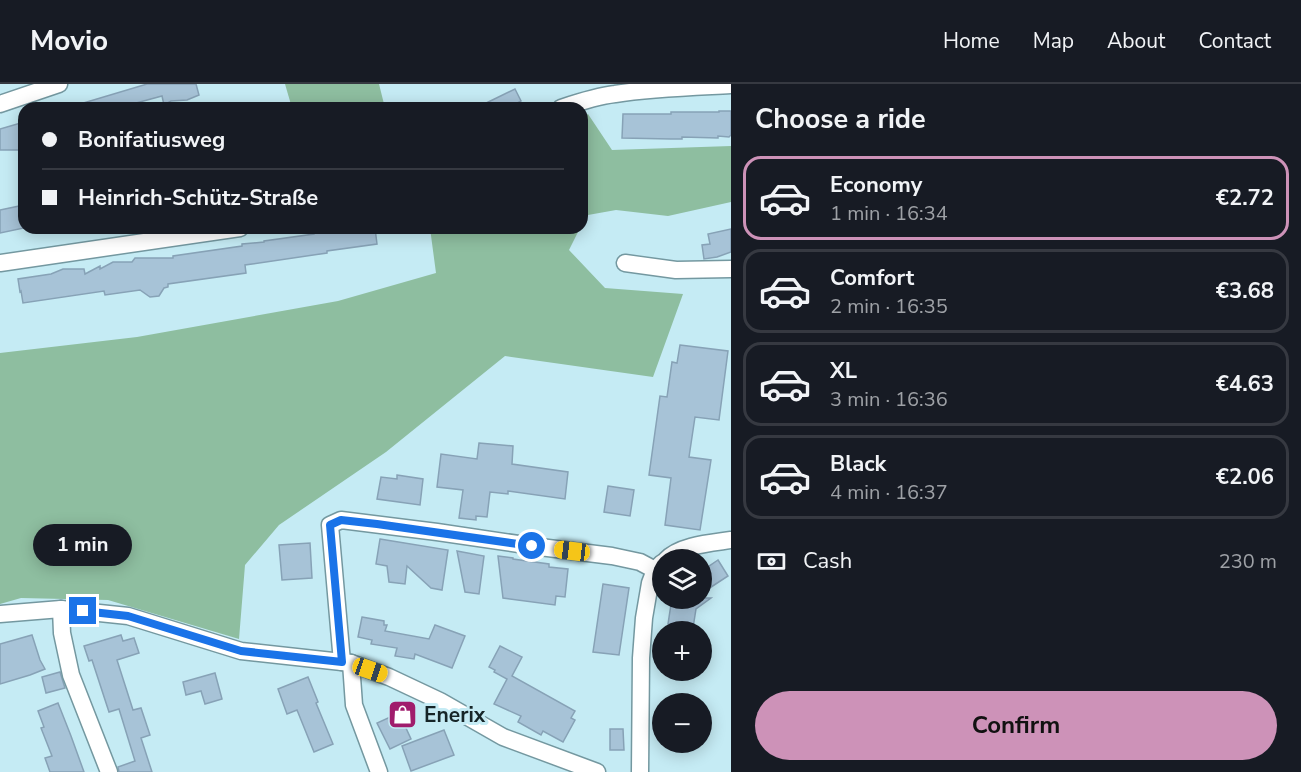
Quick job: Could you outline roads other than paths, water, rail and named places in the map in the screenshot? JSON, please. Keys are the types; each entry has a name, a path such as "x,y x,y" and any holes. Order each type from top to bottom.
{"street":[{"path":"0,104 58,84"},
{"path":"578,102 615,94 664,88 731,85"},
{"path":"0,263 199,234"},
{"path":"625,263 676,270 731,269"},
{"path":"379,772 354,705 330,525 341,520 377,524 652,563"},
{"path":"686,549 731,540"},
{"path":"640,772 641,658 644,618 652,580"},
{"path":"61,609 62,633 71,675 109,772"},
{"path":"0,614 61,609 128,616 241,651 347,662 389,676 503,737 597,772"}],"place":[{"name":"Enerix","path":"403,715"}]}
